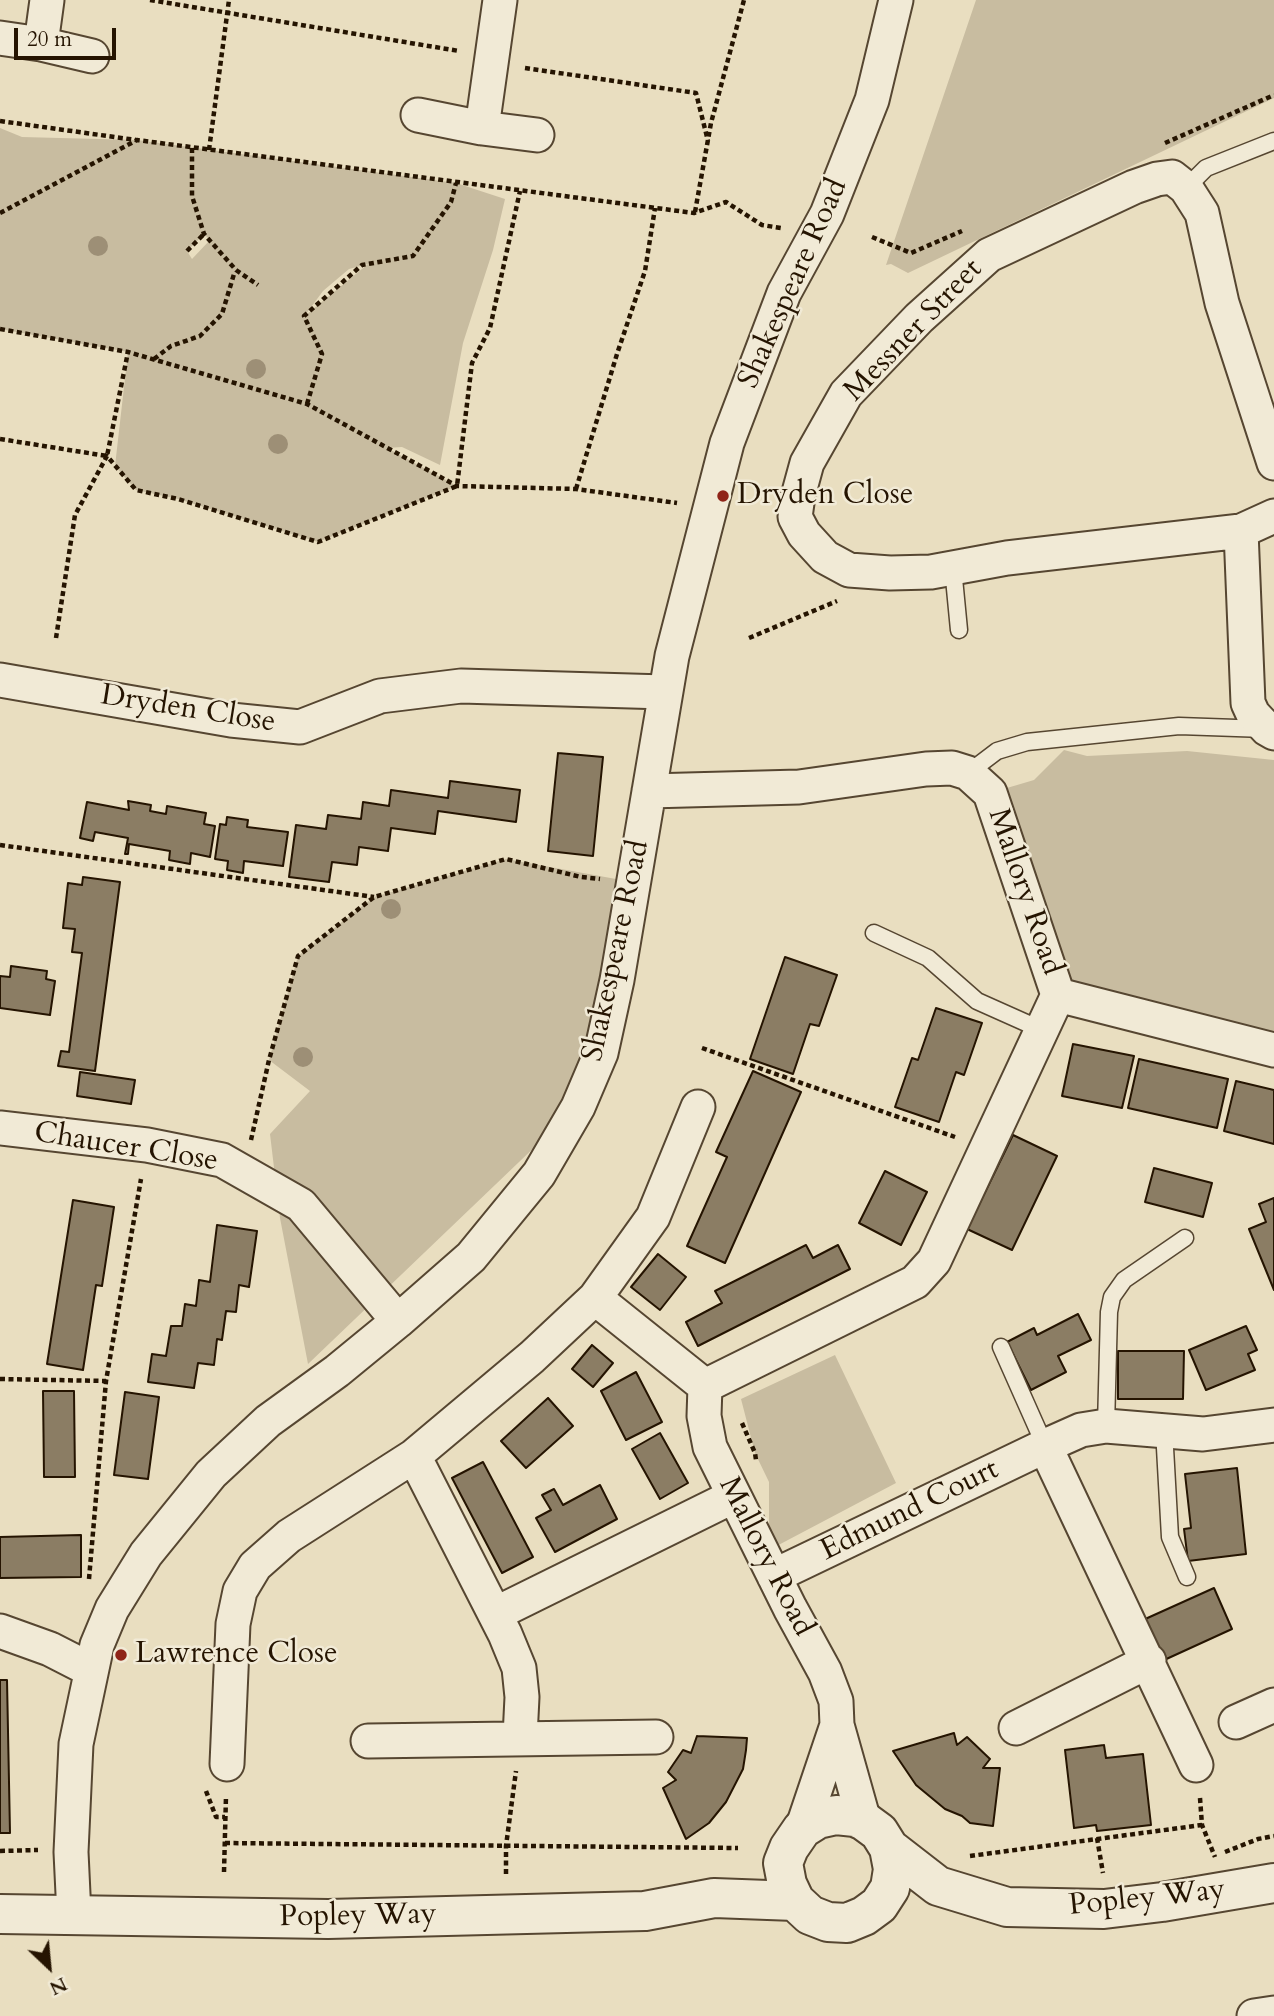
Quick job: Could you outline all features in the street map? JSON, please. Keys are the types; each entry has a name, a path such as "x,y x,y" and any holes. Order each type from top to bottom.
{"street":[{"path":"41,44 47,0"},
{"path":"482,128 500,0"},
{"name":"Shakespeare Road","path":"74,1915 71,1852 76,1744 97,1645 112,1609 139,1565 211,1474 268,1421 337,1371 471,1257 539,1174 578,1107 601,1053 617,980 672,656 727,443 784,293 827,214 872,100 896,0"},
{"path":"0,38 92,55"},
{"path":"418,115 482,128 537,135"},
{"name":"Messner Street","path":"1186,188 1172,177 1157,179 1134,187 989,255 919,318 846,394 807,463 795,517 804,534 825,557 849,570 881,573 931,572 1007,558 1241,531 1274,516"},
{"path":"1186,188 1202,213 1222,303 1274,463"},
{"path":"1241,531 1248,703 1253,714 1271,731"},
{"name":"Dryden Close","path":"0,680 231,720 300,727 380,696 461,686 666,692"},
{"name":"Mallory Road","path":"649,791 799,787 926,769 952,768 968,773 990,793 1058,995 934,1261 915,1282 705,1386 704,1416 710,1447 825,1672 836,1701 837,1725 877,1835"},
{"path":"1058,995 1274,1050"},
{"path":"227,1764 233,1624 240,1591 255,1566 289,1536 414,1456 532,1357 595,1298 653,1217 698,1107"},
{"name":"Chaucer Close","path":"0,1128 147,1145 222,1160 301,1205 398,1321"},
{"path":"595,1298 705,1386"},
{"name":"Edmund Court","path":"774,1576 1081,1430 1106,1426 1203,1434 1274,1425"},
{"path":"1045,1446 1196,1765"},
{"path":"414,1456 495,1614 519,1668 522,1697 520,1737"},
{"path":"495,1614 734,1496"},
{"path":"0,1631 50,1649 91,1670"},
{"path":"1016,1728 1149,1661"},
{"path":"1236,1722 1274,1705"},
{"name":"Mallory Road","path":"802,1829 837,1725"},
{"path":"368,1741 656,1737"},
{"name":"Popley Way","path":"802,1829 818,1819 836,1815 855,1817 938,1886 1007,1907 1104,1909 1274,1883"},
{"path":"802,1829 783,1863 787,1884 795,1901 810,1915 828,1922 847,1923 864,1916 879,1905 938,1886"},
{"path":"877,1835 893,1869 890,1888 879,1905"},
{"name":"Popley Way","path":"714,1898 783,1863"},
{"name":"Popley Way","path":"0,1914 342,1919 645,1911 714,1898 795,1901"},
{"path":"1254,2016 1274,2013"}],"lane":[{"path":"1186,188 1206,168 1274,141"},
{"path":"953,568 959,630"},
{"path":"968,773 997,751 1027,742 1179,726 1271,731"},
{"path":"874,933 928,958 977,1001 1042,1030"},
{"path":"1106,1426 1109,1312 1112,1297 1124,1280 1185,1238"},
{"path":"1001,1347 1045,1446"},
{"path":"1164,1430 1170,1537 1187,1577"}],"path":[{"path":"150,0 492,57 521,68 696,93 708,141"},
{"path":"209,150 229,0"},
{"path":"694,213 708,141 744,0"},
{"path":"0,121 694,213 726,202 762,225 780,229 791,220"},
{"path":"0,213 137,140"},
{"path":"192,148 191,196 204,234 236,270 258,285"},
{"path":"307,404 322,354 304,316 362,265 413,256 452,202 456,183"},
{"path":"457,486 472,363 490,328 520,191"},
{"path":"576,489 645,271 655,208"},
{"path":"187,251 204,234"},
{"path":"153,359 171,346 200,336 222,314 234,274"},
{"path":"0,329 128,352 307,404 457,486"},
{"path":"56,638 75,516 107,456 128,352"},
{"path":"0,439 107,456 136,490 178,499 318,542 457,486 576,489 689,505"},
{"path":"749,638 863,590 881,573"},
{"path":"0,845 374,897"},
{"path":"244,1172 269,1060 298,956 374,897 506,859 581,877 604,879"},
{"path":"702,1048 986,1149"},
{"path":"89,1582 106,1381 147,1145"},
{"path":"0,1379 106,1381"},
{"path":"739,1416 755,1453 756,1465"},
{"path":"506,1874 506,1846 520,1737"},
{"path":"224,1872 227,1764"},
{"path":"1196,1765 1202,1825 1216,1859 1258,1839 1274,1836"},
{"path":"965,1856 1202,1825"},
{"name":"Popley Way","path":"1097,1838 1104,1873"},
{"path":"225,1843 738,1848"},
{"path":"0,1851 41,1850"}],"shaded area":[{"path":"976,0 1274,0 1274,98 908,273 891,264 886,265"},
{"path":"0,128 22,137 137,140 456,183 505,199 493,250 463,343 440,465 402,447 387,448 457,486 318,542 178,499 136,490 115,466 128,352 0,329","holes":["204,234 210,240 192,259 187,251","368,264 307,314 306,314 323,291 349,269"]},
{"path":"1064,750 1087,756 1187,751 1274,760 1274,1040 1058,995 990,793 1034,780"},
{"path":"506,859 627,881 578,1078 542,1140 308,1364 280,1218 270,1134 310,1091 269,1060 298,956 374,897"},
{"path":"835,1355 896,1483 769,1550 769,1482 755,1453 741,1399"}],"building":[{"path":"558,753 603,757 593,856 548,851"},
{"path":"450,781 520,790 516,822 438,811 435,834 391,828 388,851 359,847 357,865 332,862 329,882 289,877 296,825 326,829 328,815 361,819 363,802 389,806 391,790 448,798"},
{"path":"128,801 151,805 150,811 166,814 167,806 206,813 204,824 215,826 210,857 191,853 190,864 169,860 170,851 129,844 128,854 125,854 128,838 95,832 93,841 80,838 87,802 129,810"},
{"path":"227,817 248,820 247,827 288,832 283,866 244,861 243,873 227,870 228,861 215,859 220,824 226,825"},
{"path":"83,877 120,882 95,1071 58,1066 61,1051 69,1052 82,953 72,952 75,929 63,928 68,883 82,885"},
{"path":"785,957 837,975 819,1026 810,1024 793,1074 750,1059"},
{"path":"11,966 47,971 46,979 55,981 50,1015 0,1008 0,976 10,977"},
{"path":"936,1008 982,1023 964,1075 956,1072 939,1122 895,1107 912,1058 918,1060"},
{"path":"1073,1044 1134,1056 1122,1108 1062,1096"},
{"path":"1139,1059 1228,1079 1217,1128 1128,1108"},
{"path":"753,1071 801,1092 725,1263 687,1246 727,1157 716,1152"},
{"path":"80,1072 135,1080 131,1104 77,1096"},
{"path":"1236,1081 1274,1090 1274,1144 1224,1131"},
{"path":"1013,1135 1057,1156 1012,1250 967,1229"},
{"path":"1154,1168 1212,1183 1203,1217 1145,1202"},
{"path":"885,1171 927,1192 901,1245 859,1223"},
{"path":"1274,1198 1274,1290 1249,1229 1266,1222 1259,1204"},
{"path":"73,1200 114,1207 102,1286 96,1285 83,1370 47,1364"},
{"path":"217,1225 257,1231 249,1287 239,1285 236,1312 226,1311 222,1340 217,1339 214,1365 198,1363 194,1388 148,1382 152,1354 166,1356 171,1326 182,1326 185,1304 196,1306 199,1280 210,1282"},
{"path":"806,1245 813,1258 838,1245 850,1269 698,1346 686,1322 722,1303 715,1291"},
{"path":"658,1254 686,1277 660,1310 631,1287"},
{"path":"1078,1314 1091,1340 1058,1356 1066,1372 1031,1390 1007,1342 1034,1328 1037,1335"},
{"path":"1246,1326 1257,1350 1248,1354 1255,1370 1206,1390 1189,1350"},
{"path":"592,1345 613,1363 593,1387 572,1369"},
{"path":"1118,1351 1184,1351 1183,1399 1118,1399"},
{"path":"636,1372 662,1422 626,1440 601,1391"},
{"path":"43,1391 74,1391 75,1477 44,1477"},
{"path":"125,1392 159,1397 148,1479 114,1475"},
{"path":"548,1398 573,1426 526,1468 501,1441"},
{"path":"660,1433 688,1483 660,1499 632,1449"},
{"path":"483,1462 533,1557 502,1573 452,1478"},
{"path":"1237,1468 1246,1554 1188,1561 1184,1529 1191,1528 1185,1474"},
{"path":"600,1485 617,1519 555,1552 536,1518 551,1510 542,1495 554,1489 563,1505"},
{"path":"81,1535 81,1577 0,1578 0,1537"},
{"path":"1214,1588 1232,1629 1162,1661 1143,1620"},
{"path":"0,1680 7,1680 10,1833 0,1833"},
{"path":"954,1733 957,1745 967,1737 990,1759 983,1768 1000,1768 993,1826 970,1823 962,1816 945,1809 916,1785 893,1751"},
{"path":"697,1736 747,1738 746,1750 743,1769 726,1802 709,1823 686,1839 663,1788 676,1780 668,1772 683,1750 691,1753"},
{"path":"1104,1745 1106,1758 1143,1754 1151,1825 1097,1831 1096,1825 1074,1828 1065,1750"}],"place":[{"name":"Dryden Close","path":"723,496"},
{"name":"Lawrence Close","path":"121,1655"}]}
